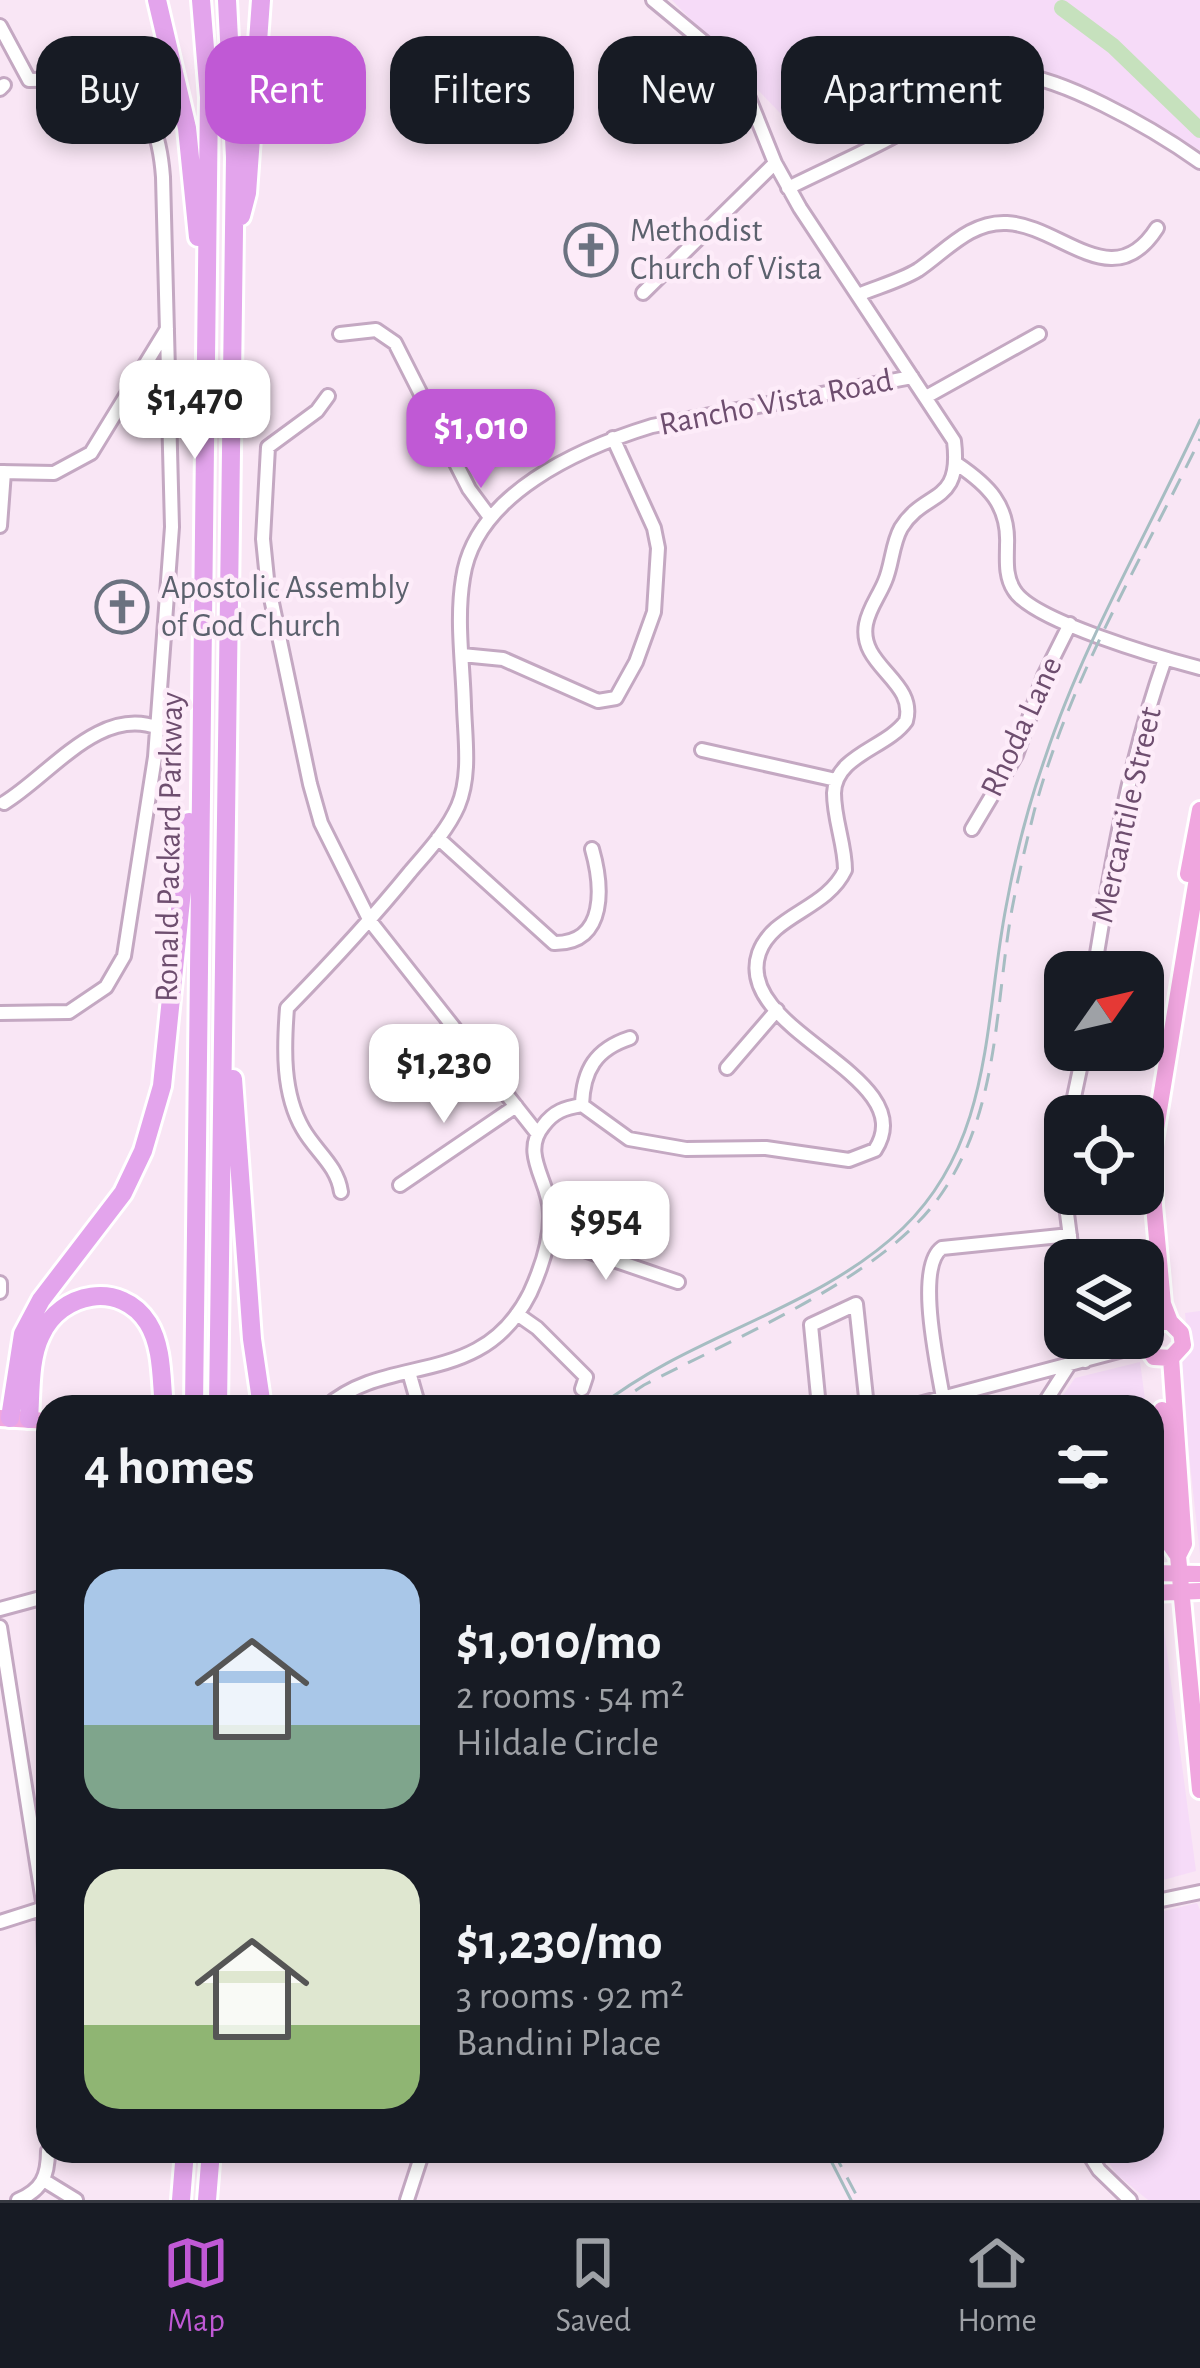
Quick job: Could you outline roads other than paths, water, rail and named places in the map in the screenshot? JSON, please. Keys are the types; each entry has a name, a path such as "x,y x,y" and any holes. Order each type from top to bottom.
{"highway":[{"path":"157,0 187,128 207,345"},
{"name":"Ronald Packard Parkway","path":"194,1395 209,97 201,0"},
{"name":"Ronald Packard Parkway","path":"218,1395 234,239 232,57 226,0"},
{"path":"234,239 247,193 261,0"},
{"path":"22,1419 19,1352 32,1315 115,1206 154,1120 162,1086 201,728"},
{"path":"225,919 244,1253 261,1395"},
{"path":"22,1419 41,1333 61,1307 97,1295 123,1301 146,1318 157,1340 163,1395"},
{"path":"181,2200 184,2163"},
{"path":"207,2200 210,2163"}],"main road":[{"path":"1149,1239 1146,1137 1200,810"},
{"path":"1157,1239 1153,1147 1200,860"},
{"path":"1164,1324 1179,1329 1183,1340 1181,1349 1164,1352"},
{"path":"1158,1359 1162,1395"},
{"path":"1164,1436 1169,1543 1191,1592 1200,1790"},
{"path":"1164,1570 1179,1564 1200,1574"}],"street":[{"path":"346,1395 464,1358 517,1314 535,1282 549,1238 551,1207 533,1140 561,1109 582,1105 629,1139 686,1149 766,1148 849,1160 875,1150 885,1128 879,1102 777,1010 755,978 763,946 790,919 826,898 845,871 835,809 836,780 849,763 886,741 907,721 906,700 872,656 865,626 890,568 899,531 945,492 956,464 954,441 788,188 742,81 723,58 653,0"},
{"path":"0,26 29,80 94,79 124,92 153,124 161,149 172,527 158,728 124,956 106,988 67,1013 0,1013"},
{"path":"788,188 896,134 995,74 1016,74 1102,106 1156,131 1200,163"},
{"path":"643,293 775,163"},
{"path":"858,295 914,272 967,232 995,223 1024,226 1106,257 1129,256 1146,245 1157,228"},
{"path":"0,526 2,472 54,473 91,453 167,328"},
{"path":"340,334 376,330 395,343 469,489 489,516"},
{"path":"926,397 1039,334"},
{"name":"Rancho Vista Road","path":"341,1192 338,1175 303,1130 296,1113 286,1070 287,1008 370,921 438,838 458,805 464,786 463,575 489,516 522,487 613,438 652,426 912,377"},
{"path":"328,396 317,412 268,447 263,539 267,579 321,823 370,921 537,1133"},
{"path":"462,655 503,659 598,701 616,698 636,662 654,612 658,548 654,528 613,438"},
{"path":"956,464 982,481 1000,502 1006,517 1006,567 1013,589 1027,605 1200,668"},
{"name":"Rhoda Lane","path":"972,829 1016,755 1044,676 1070,624"},
{"name":"Mercantile Street","path":"1097,951 1116,836 1165,659"},
{"path":"4,802 108,728 133,722 158,728"},
{"path":"702,750 836,780"},
{"path":"438,838 554,943 582,935 600,905 602,884 592,849"},
{"path":"727,1068 777,1010"},
{"path":"582,1105 586,1072 596,1057 613,1043 630,1038"},
{"path":"400,1185 516,1106"},
{"path":"1069,1215 1070,1239"},
{"path":"943,1395 930,1301 928,1265 934,1253 942,1248 1070,1234"},
{"path":"549,1238 678,1282"},
{"path":"818,1395 811,1324 856,1304 866,1395"},
{"path":"517,1314 538,1328 586,1377 582,1389"},
{"path":"954,1395 1103,1359"},
{"path":"1050,1395 1069,1365"},
{"path":"410,1372 416,1395"},
{"path":"0,1609 36,1599"},
{"path":"0,1627 36,1857"},
{"path":"1164,1900 1200,1892"},
{"path":"0,1922 36,1911"},
{"path":"18,2200 45,2181 47,2163"},
{"path":"407,2200 419,2163"},
{"path":"1095,2163 1130,2200"},
{"path":"45,2181 76,2200"}],"waterway":[{"path":"1062,8 1113,46 1200,130"}],"tram line":[{"path":"616,1395 673,1360 833,1280 903,1228 932,1194 954,1157 980,1078 1010,888 1045,758 1097,629 1200,420"},
{"path":"832,2163 851,2200"}],"railway":[{"path":"629,1395 800,1306 876,1258 934,1204 956,1171 983,1099 1014,897 1049,763 1086,668 1200,439"},
{"path":"839,2163 859,2200"}],"place":[{"name":"Methodist Church of Vista","path":"591,250"},
{"name":"Apostolic Assembly of God Church","path":"122,607"}]}
